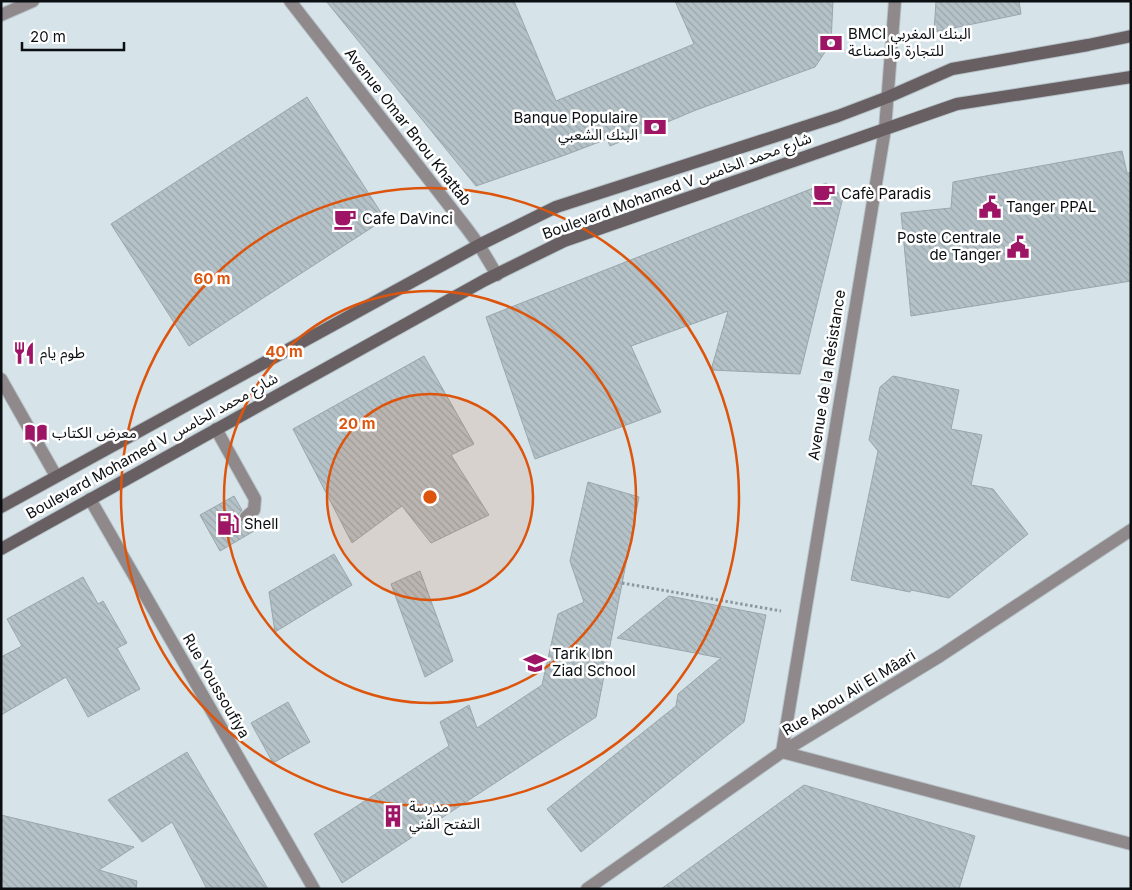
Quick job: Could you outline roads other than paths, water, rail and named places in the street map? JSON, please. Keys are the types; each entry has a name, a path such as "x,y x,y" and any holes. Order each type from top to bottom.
{"main road":[{"name":"Boulevard Mohamed V شارع محمد الخامس","path":"1,506 479,245 556,207 838,116 952,69 1131,36"},
{"name":"Boulevard Mohamed V شارع محمد الخامس","path":"1,549 497,275 564,241 957,104 1131,77"}],"street":[{"path":"1,14 33,1"},
{"name":"Avenue Omar Bnou Khattab","path":"290,1 479,245 497,275"},
{"name":"Avenue de la Résistance","path":"782,752 885,129 895,1"},
{"path":"1,379 56,476"},
{"path":"216,429 255,499 254,510 246,517"},
{"name":"Rue Youssoufiya","path":"90,499 314,889"},
{"name":"Rue Abou Ali El Mâari","path":"587,889 782,752 940,656 1131,530"},
{"path":"782,752 1131,844"}],"place":[{"name":"BMCI البنك المغربي للتجارة والصناعة","path":"831,43"},
{"name":"Banque Populaire البنك الشعبي","path":"655,127"},
{"name":"Cafè Paradis","path":"824,194"},
{"name":"Tanger PPAL","path":"990,207"},
{"name":"Cafe DaVinci","path":"345,219"},
{"name":"Poste Centrale de Tanger","path":"1018,247"},
{"name":"طوم يام","path":"24,353"},
{"name":"معرض الكتاب","path":"36,433"},
{"name":"Shell","path":"228,524"},
{"name":"Tarik Ibn Ziad School","path":"535,663"},
{"name":"مدرسة التفتح الفني","path":"393,816"}]}
